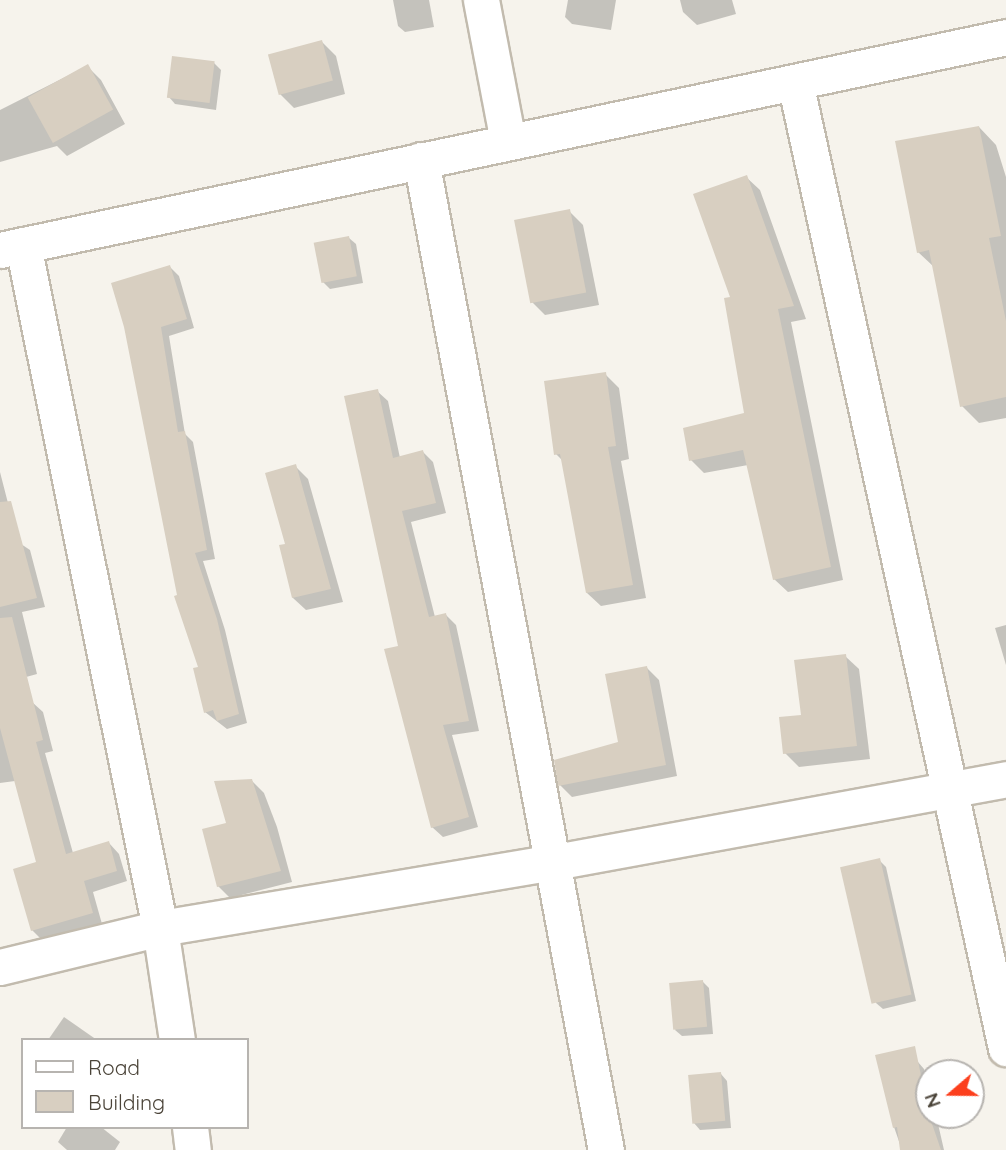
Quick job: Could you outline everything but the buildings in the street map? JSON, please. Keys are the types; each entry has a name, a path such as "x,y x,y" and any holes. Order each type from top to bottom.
{"street":[{"path":"481,0 508,141"},
{"path":"177,1038 160,928 11,248 1006,37"},
{"path":"795,82 1006,1048"},
{"path":"421,160 555,862 606,1150"},
{"path":"0,967 160,928 555,862 1006,779"},
{"path":"190,1129 193,1150"}]}
